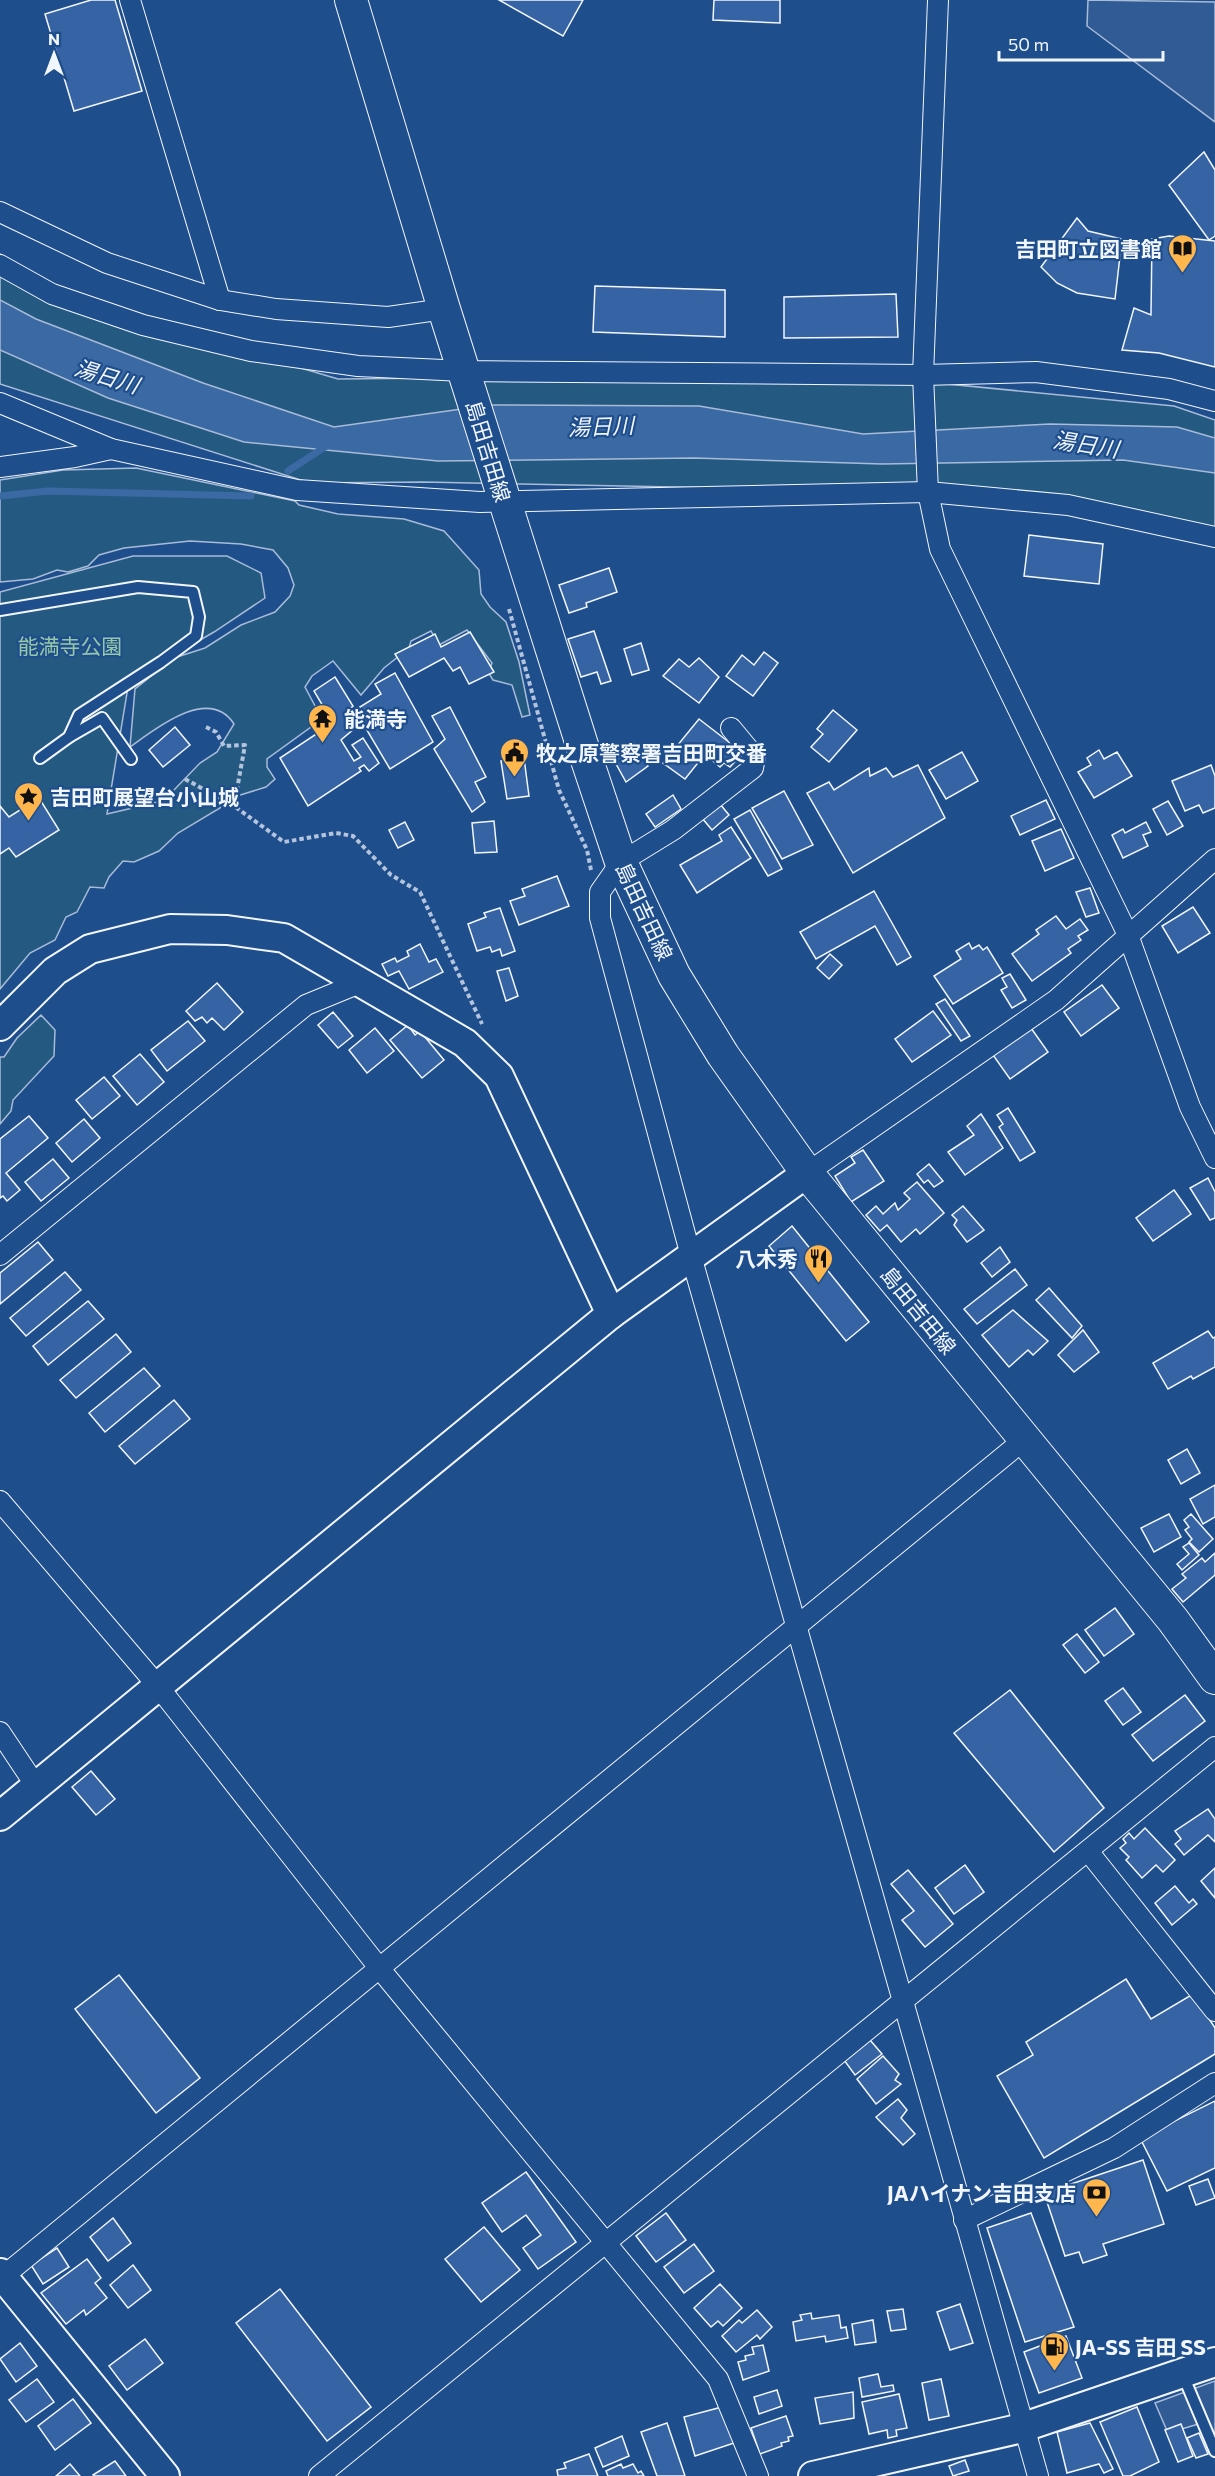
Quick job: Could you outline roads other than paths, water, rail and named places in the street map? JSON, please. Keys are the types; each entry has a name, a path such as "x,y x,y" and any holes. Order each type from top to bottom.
{"main road":[{"name":"島田吉田線","path":"351,0 504,502 621,862 680,985 723,1055 807,1173 1212,1668"}],"street":[{"path":"130,0 220,300"},
{"path":"938,0 923,375 928,492 940,549 1128,935 1190,1107 1215,1158"},
{"path":"0,212 107,263 220,300 276,309 388,317 444,309"},
{"path":"0,265 60,296 143,324 250,351 358,366 464,371 923,375 1036,372 1169,389 1215,402"},
{"path":"0,403 111,449 297,490 480,502 928,492 1068,505 1215,537"},
{"path":"0,467 75,457 111,449"},
{"path":"731,728 755,757 753,768 673,830 621,862 600,892 600,918 691,1256 964,2220 1026,2427 1038,2476"},
{"path":"0,1816 611,1314 807,1173 1056,1000 1215,859"},
{"path":"0,1026 55,971 90,949 170,929 227,930 284,939 465,1043 499,1076 611,1314"},
{"path":"0,1255 306,1005 362,982"},
{"path":"165,2476 1,2276 380,1969 1025,1439"},
{"path":"0,1501 157,1685 380,1969 718,2379 758,2476"},
{"path":"0,1732 36,1786"},
{"path":"319,2476 1215,1747"},
{"path":"1088,1851 1215,2011"},
{"path":"964,2220 1114,2148 1215,2083"},
{"path":"813,2476 846,2473 1026,2427 1215,2362"}],"lane":[{"path":"0,610 138,587 193,592 199,617 196,636 161,662 79,715 69,737"},
{"path":"40,758 69,737 102,718 131,759"},
{"path":"1182,2373 1215,2451"}],"water":[{"name":"湯日川","path":"0,300 36,319 203,383 334,427 490,405 699,406 863,434 1050,424 1177,427 1215,438 1215,473 1123,460 882,464 695,458 438,461 244,442 108,398 0,350"}],"waterway":[{"path":"288,471 328,445"},
{"path":"0,496 48,491 251,496"}],"place":[{"name":"吉田町立図書館","path":"1183,274"},
{"name":"能満寺","path":"323,744"},
{"name":"牧之原警察署吉田町交番","path":"515,778"},
{"name":"吉田町展望台小山城","path":"29,822"},
{"name":"八木秀","path":"819,1284"},
{"name":"JAハイナン吉田支店","path":"1097,2218"},
{"name":"JA-SS 吉田 SS","path":"1054,2372"}],"park label":[{"name":"能満寺公園","path":"70,645"}]}
